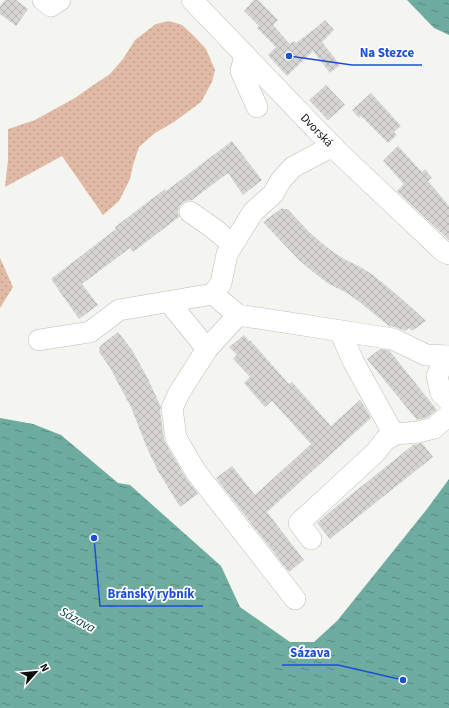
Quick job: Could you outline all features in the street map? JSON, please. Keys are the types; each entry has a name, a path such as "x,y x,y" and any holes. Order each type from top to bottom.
{"street":[{"path":"43,0 51,6 60,0"},
{"name":"Dvorská","path":"192,0 334,147 443,251 449,254"},
{"path":"245,55 241,71 257,107"},
{"path":"39,340 90,332 119,310 213,294 221,283 227,254 253,212 272,194 293,166 334,147"},
{"path":"190,212 213,228 232,244"},
{"path":"213,294 238,315 393,339 426,355 448,356 437,376 441,393 449,401"},
{"path":"169,302 207,349"},
{"path":"238,315 207,349 179,393 172,408 176,438 196,472 295,598"},
{"path":"340,331 353,361 394,435"},
{"path":"311,539 299,523 376,452 386,440 396,434 418,432 434,428 449,415"}],"shaded area":[{"path":"169,21 182,25 206,49 215,70 212,82 201,102 174,122 155,133 139,147 130,179 119,201 103,215 62,156 5,187 8,160 8,129 35,120 75,98 110,74 123,59 135,40 156,24"},
{"path":"0,258 13,287 0,308"}],"water":[{"path":"407,0 449,0 449,35 434,28"},
{"path":"0,418 33,424 61,435 118,483 130,485 221,566 240,607 290,642 314,642 337,621 427,509 449,479 449,708 0,708"}],"building":[{"path":"5,0 16,0 28,9 16,26 0,14 0,6"},
{"path":"254,0 258,0 278,20 273,25 290,44 294,41 296,43 325,20 334,30 322,42 340,65 330,73 313,51 287,76 268,55 276,47 257,28 259,26 244,11"},
{"path":"326,85 345,105 328,120 309,100"},
{"path":"371,93 401,126 394,132 397,135 388,143 361,116 359,118 352,110"},
{"path":"232,141 262,180 243,195 228,173 192,200 185,201 180,205 178,211 179,217 133,252 130,248 82,284 98,305 79,319 51,279 116,229 115,227"},
{"path":"398,146 422,172 425,169 432,178 428,181 449,206 449,240 397,191 404,184 383,161"},
{"path":"282,208 288,209 309,232 329,249 373,275 426,321 412,331 409,328 405,331 389,326 347,293 329,284 313,272 298,259 263,222"},
{"path":"118,332 132,350 161,407 160,410 164,440 186,478 198,494 180,507 158,471 131,407 109,366 99,352 100,346"},
{"path":"244,335 289,384 292,382 331,426 360,400 371,418 267,512 304,560 289,572 216,478 232,466 255,495 311,444 272,401 265,407 244,383 250,377 233,359 237,355 229,347"},
{"path":"380,349 389,350 437,410 428,417 417,420 367,359"},
{"path":"422,443 433,457 330,539 317,523 413,445"}],"place":[{"name":"Na Stezce","path":"289,56"},
{"name":"Bránský rybník","path":"94,538"},
{"name":"Sázava","path":"403,680"}]}
